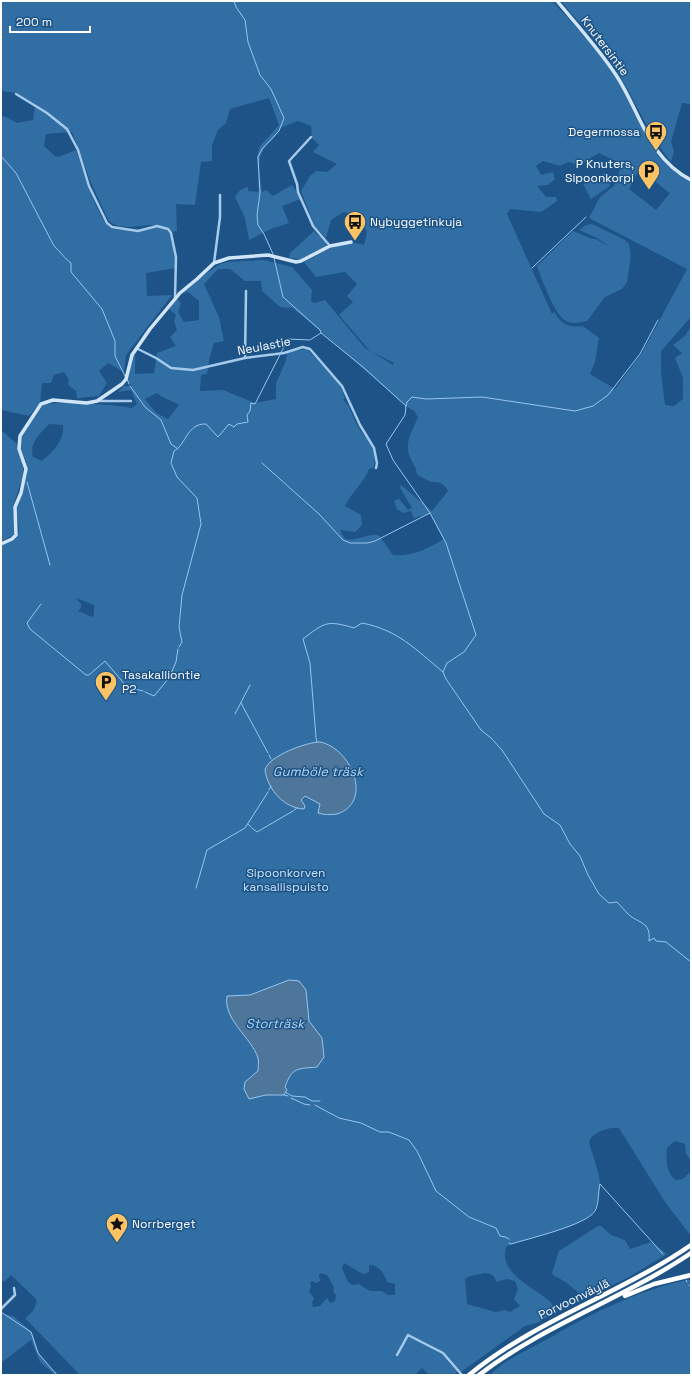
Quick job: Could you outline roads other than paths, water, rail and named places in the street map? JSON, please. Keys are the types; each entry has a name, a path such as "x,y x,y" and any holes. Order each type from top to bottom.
{"highway":[{"name":"Porvoonväylä","path":"469,1375 523,1337 636,1279 691,1245"},
{"name":"Porvoonväylä","path":"479,1375 533,1339 654,1277 691,1253"},
{"path":"606,1302 654,1284 691,1275"}],"street":[{"name":"Knutersintie","path":"557,1 617,76 660,155 673,169 691,180"},
{"path":"16,94 47,113 67,129 78,150 89,186 107,223 112,227 138,231 157,226 168,230 171,233 176,257 175,298"},
{"path":"311,137 289,161 298,184 298,192 313,226 330,246"},
{"path":"214,263 220,218 220,195"},
{"path":"97,401 114,390 126,379 132,355 136,348 175,298 214,263 229,258 268,255 296,262 301,261 330,246 351,242"},
{"path":"245,358 246,292"},
{"name":"Neulastie","path":"136,348 156,358 171,368 179,370 201,370 245,358 283,353 303,347 310,349 338,380 360,425 374,448 377,463 376,468"},
{"path":"1,544 12,539 17,531 15,507 25,475 25,465 18,445 22,430 38,408 45,402 53,400 87,403 97,401 131,401"},
{"path":"1,1309 15,1295 14,1288"},
{"path":"397,1355 408,1335 436,1349 462,1375"}],"water":[{"name":"Gumböle träsk","path":"320,742 331,746 341,754 349,764 354,776 356,788 354,799 348,808 337,814 328,815 318,813 320,804 305,796 301,800 305,806 304,809 290,805 278,797 273,791 265,770 273,760 280,755 306,744"},
{"name":"Storträsk","path":"289,980 299,981 306,990 309,1021 322,1038 324,1057 317,1067 300,1069 293,1072 285,1087 287,1090 284,1095 266,1095 249,1099 244,1089 245,1082 258,1071 258,1058 250,1043 233,1021 229,1013 227,996 250,995"}],"waterway":[{"path":"234,1 236,7 245,20 248,42 260,75 271,89 284,118 279,131 262,149 258,157 260,193 257,215 258,225 273,254"},
{"path":"1,156 16,173 54,246 71,263 71,272 102,309 115,341 115,356 125,376"},
{"path":"532,268 586,217"},
{"path":"274,258 283,297 320,330 321,333 363,367 406,406 405,415 386,444 393,460 430,513 446,543 476,635 464,652 447,663 443,672 446,679 481,730 502,750 544,814 560,825 570,844 580,856 588,875 599,894 609,903 617,902 628,914 646,926 649,941 654,938 656,941 666,942 691,962"},
{"path":"406,406 407,402 412,397 426,399 482,397 575,411 593,406 608,395 640,354 658,320"},
{"path":"179,647 182,642 179,627 182,595 201,524 197,498 177,477 171,463 174,451 191,431 200,425 206,424 218,437 229,424 234,427 237,424 248,422 247,415 250,411 251,403 255,404 288,339 310,340 321,333"},
{"path":"127,379 129,384"},
{"path":"130,386 145,407 161,420 171,444 178,449"},
{"path":"262,463 319,514 343,540 350,543 368,543 375,541 430,513"},
{"path":"27,482 50,565"},
{"path":"41,604 27,623 30,629 86,675 89,675 105,661 127,687 143,691"},
{"path":"316,737 310,663 303,639 316,629 332,623 354,628 362,623 375,626 386,630 415,648 443,672"},
{"path":"145,692 154,696 169,678 176,662 178,649"},
{"path":"235,714 250,685"},
{"path":"241,703 268,753"},
{"path":"316,738 317,742"},
{"path":"269,755 271,759"},
{"path":"269,790 271,786"},
{"path":"196,888 207,850 245,828 268,792"},
{"path":"252,828 257,832 293,811"},
{"path":"248,824 251,827"},
{"path":"285,1092 292,1096 305,1097 312,1101 320,1101"},
{"path":"284,1095 288,1096"},
{"path":"291,1098 310,1105"},
{"path":"315,1105 339,1118 361,1123 380,1132 389,1132 409,1140 417,1151 436,1191 469,1217 496,1228 500,1236 509,1239"},
{"path":"509,1243 511,1244 556,1231 590,1216 596,1208 600,1184 663,1254"},
{"path":"1,1312 31,1332 38,1353 57,1375"}],"place":[{"name":"Degermossa","path":"656,152"},
{"name":"P Knuters, Sipoonkorpi","path":"649,190"},
{"name":"Nybyggetinkuja","path":"355,242"},
{"name":"Tasakalliontie P2","path":"106,702"},
{"name":"Norrberget","path":"117,1244"}],"park label":[{"name":"Sipoonkorven kansallispuisto","path":"286,880"}]}
